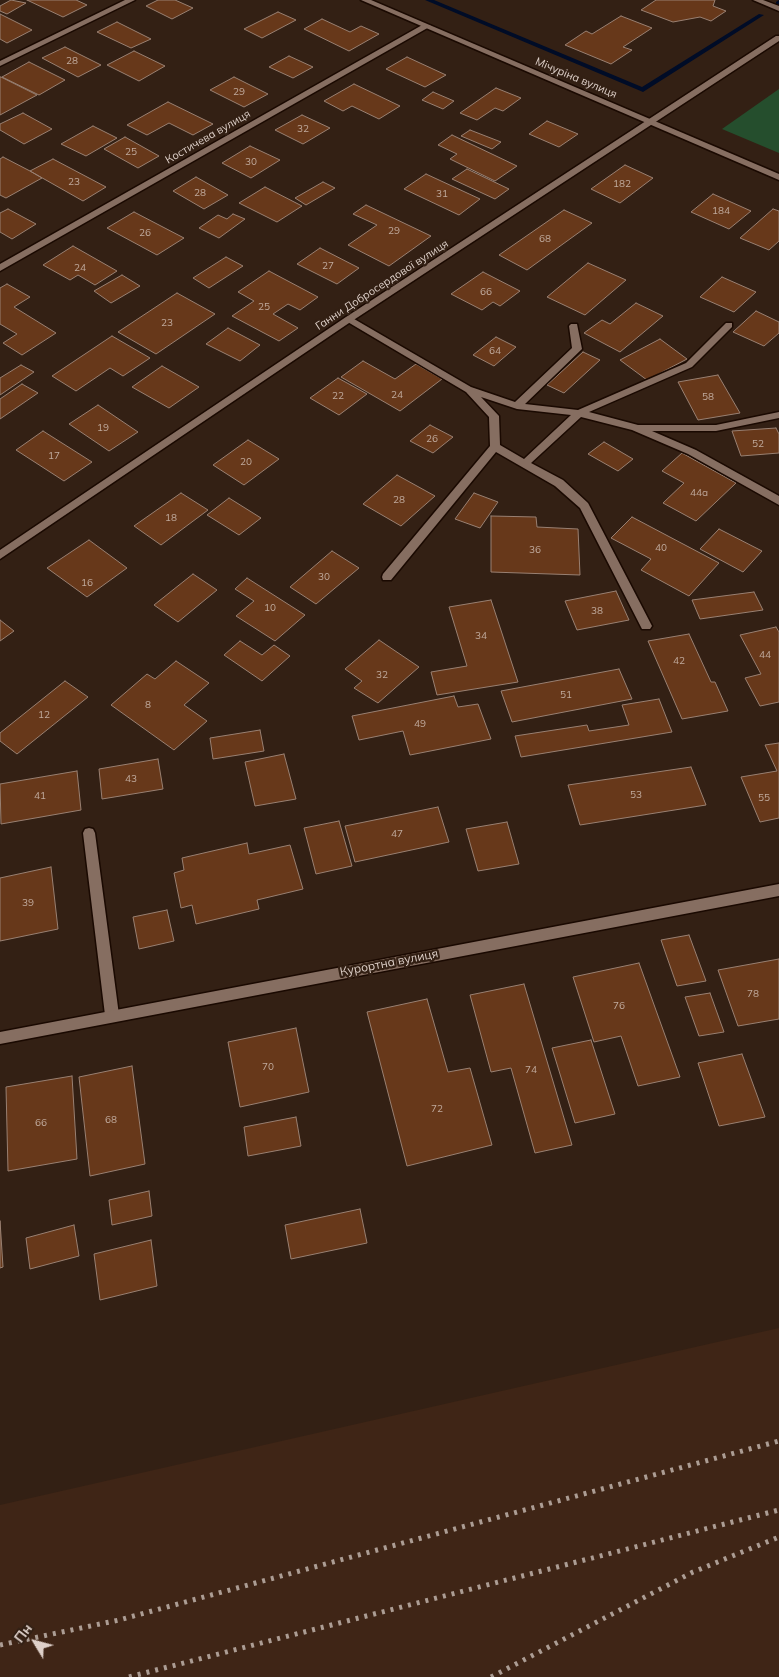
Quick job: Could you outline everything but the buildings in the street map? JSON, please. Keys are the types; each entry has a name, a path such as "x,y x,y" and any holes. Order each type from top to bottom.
{"street":[{"path":"0,64 131,0"},
{"name":"Мічуріна вулиця","path":"365,0 779,177"},
{"path":"757,0 779,9"},
{"name":"Костичева вулиця","path":"0,268 427,26"},
{"name":"Ганни Добросердової вулиця","path":"0,555 349,319 779,38"},
{"path":"349,319 469,390 516,406 579,413 634,428 692,452 779,501"},
{"path":"525,462 579,413 689,365 729,325"},
{"path":"516,406 577,349 574,326"},
{"path":"387,577 495,447 494,416 469,390"},
{"path":"634,428 716,428 779,415"},
{"path":"495,447 525,462 559,483 584,506 646,626"},
{"path":"89,833 112,1015"},
{"name":"Курортна вулиця","path":"0,1038 112,1015 779,890"}],"shaded area":[{"path":"779,1328 779,1677 0,1677 0,1505"}],"green space":[{"path":"779,89 779,153 722,129"}],"waterway":[{"path":"428,0 643,90 761,15"}],"railway":[{"path":"0,1645 119,1620 779,1441"},
{"path":"129,1677 779,1510"},
{"path":"491,1677 693,1572 779,1537"}]}
